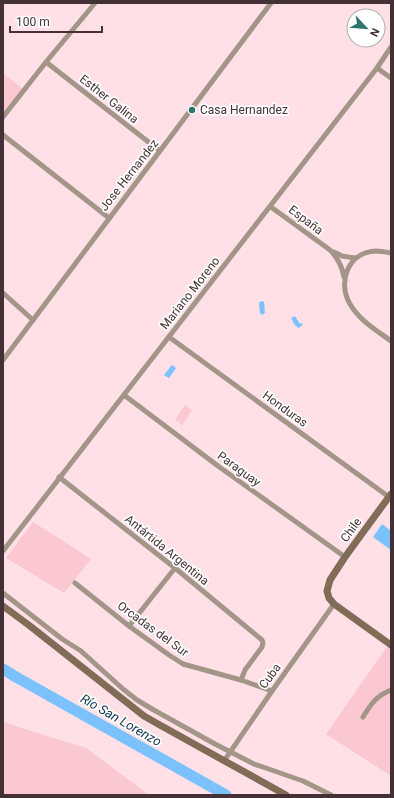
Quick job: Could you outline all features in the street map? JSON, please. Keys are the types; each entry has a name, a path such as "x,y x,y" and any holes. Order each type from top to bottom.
{"street":[{"path":"3,116 95,3"},
{"name":"Jose Hernandez","path":"3,360 271,3"},
{"name":"Mariano Moreno","path":"3,551 378,68 391,47"},
{"name":"Esther Galina","path":"46,62 160,151"},
{"path":"378,68 391,78"},
{"path":"3,135 109,218"},
{"name":"España","path":"271,206 336,256 342,269 344,278 344,292 350,305 365,322 391,341"},
{"name":"España","path":"330,250 342,256 355,258"},
{"path":"344,278 349,266 355,258 375,251 391,253"},
{"path":"3,293 33,320"},
{"name":"Honduras","path":"169,337 390,496"},
{"name":"Paraguay","path":"124,395 218,466 345,557"},
{"name":"Antártida Argentina","path":"59,477 175,568 262,640 262,647 245,670 240,680"},
{"name":"Chile","path":"334,604 326,591 330,580 390,496"},
{"path":"129,626 175,568"},
{"name":"Orcadas del Sur","path":"75,582 129,626 169,656 183,664 240,680 272,691"},
{"path":"3,593 62,639 81,651 137,700 215,744 263,767 309,783 331,795"},
{"path":"334,604 391,645"},
{"name":"Cuba","path":"224,761 334,604"},
{"path":"3,606 144,716 286,795"},
{"path":"363,717 370,704 375,699 391,690"}],"shaded area":[{"path":"3,73 23,89 3,114"},
{"path":"185,405 192,410 182,425 175,420"},
{"path":"33,522 91,559 64,593 6,558"},
{"path":"389,644 391,645 391,776 326,734"},
{"path":"3,722 86,748 149,795 3,795"}],"water":[{"path":"262,301 264,302 265,313 262,315 260,313 259,303"},
{"path":"295,316 300,324 303,324 299,328 295,325 291,318"},
{"path":"172,365 176,368 169,378 164,375"},
{"path":"382,524 391,531 391,550 373,537"}],"waterway":[{"name":"Río San Lorenzo","path":"3,669 226,795"}],"place":[{"name":"Casa Hernandez","path":"192,110"}]}
